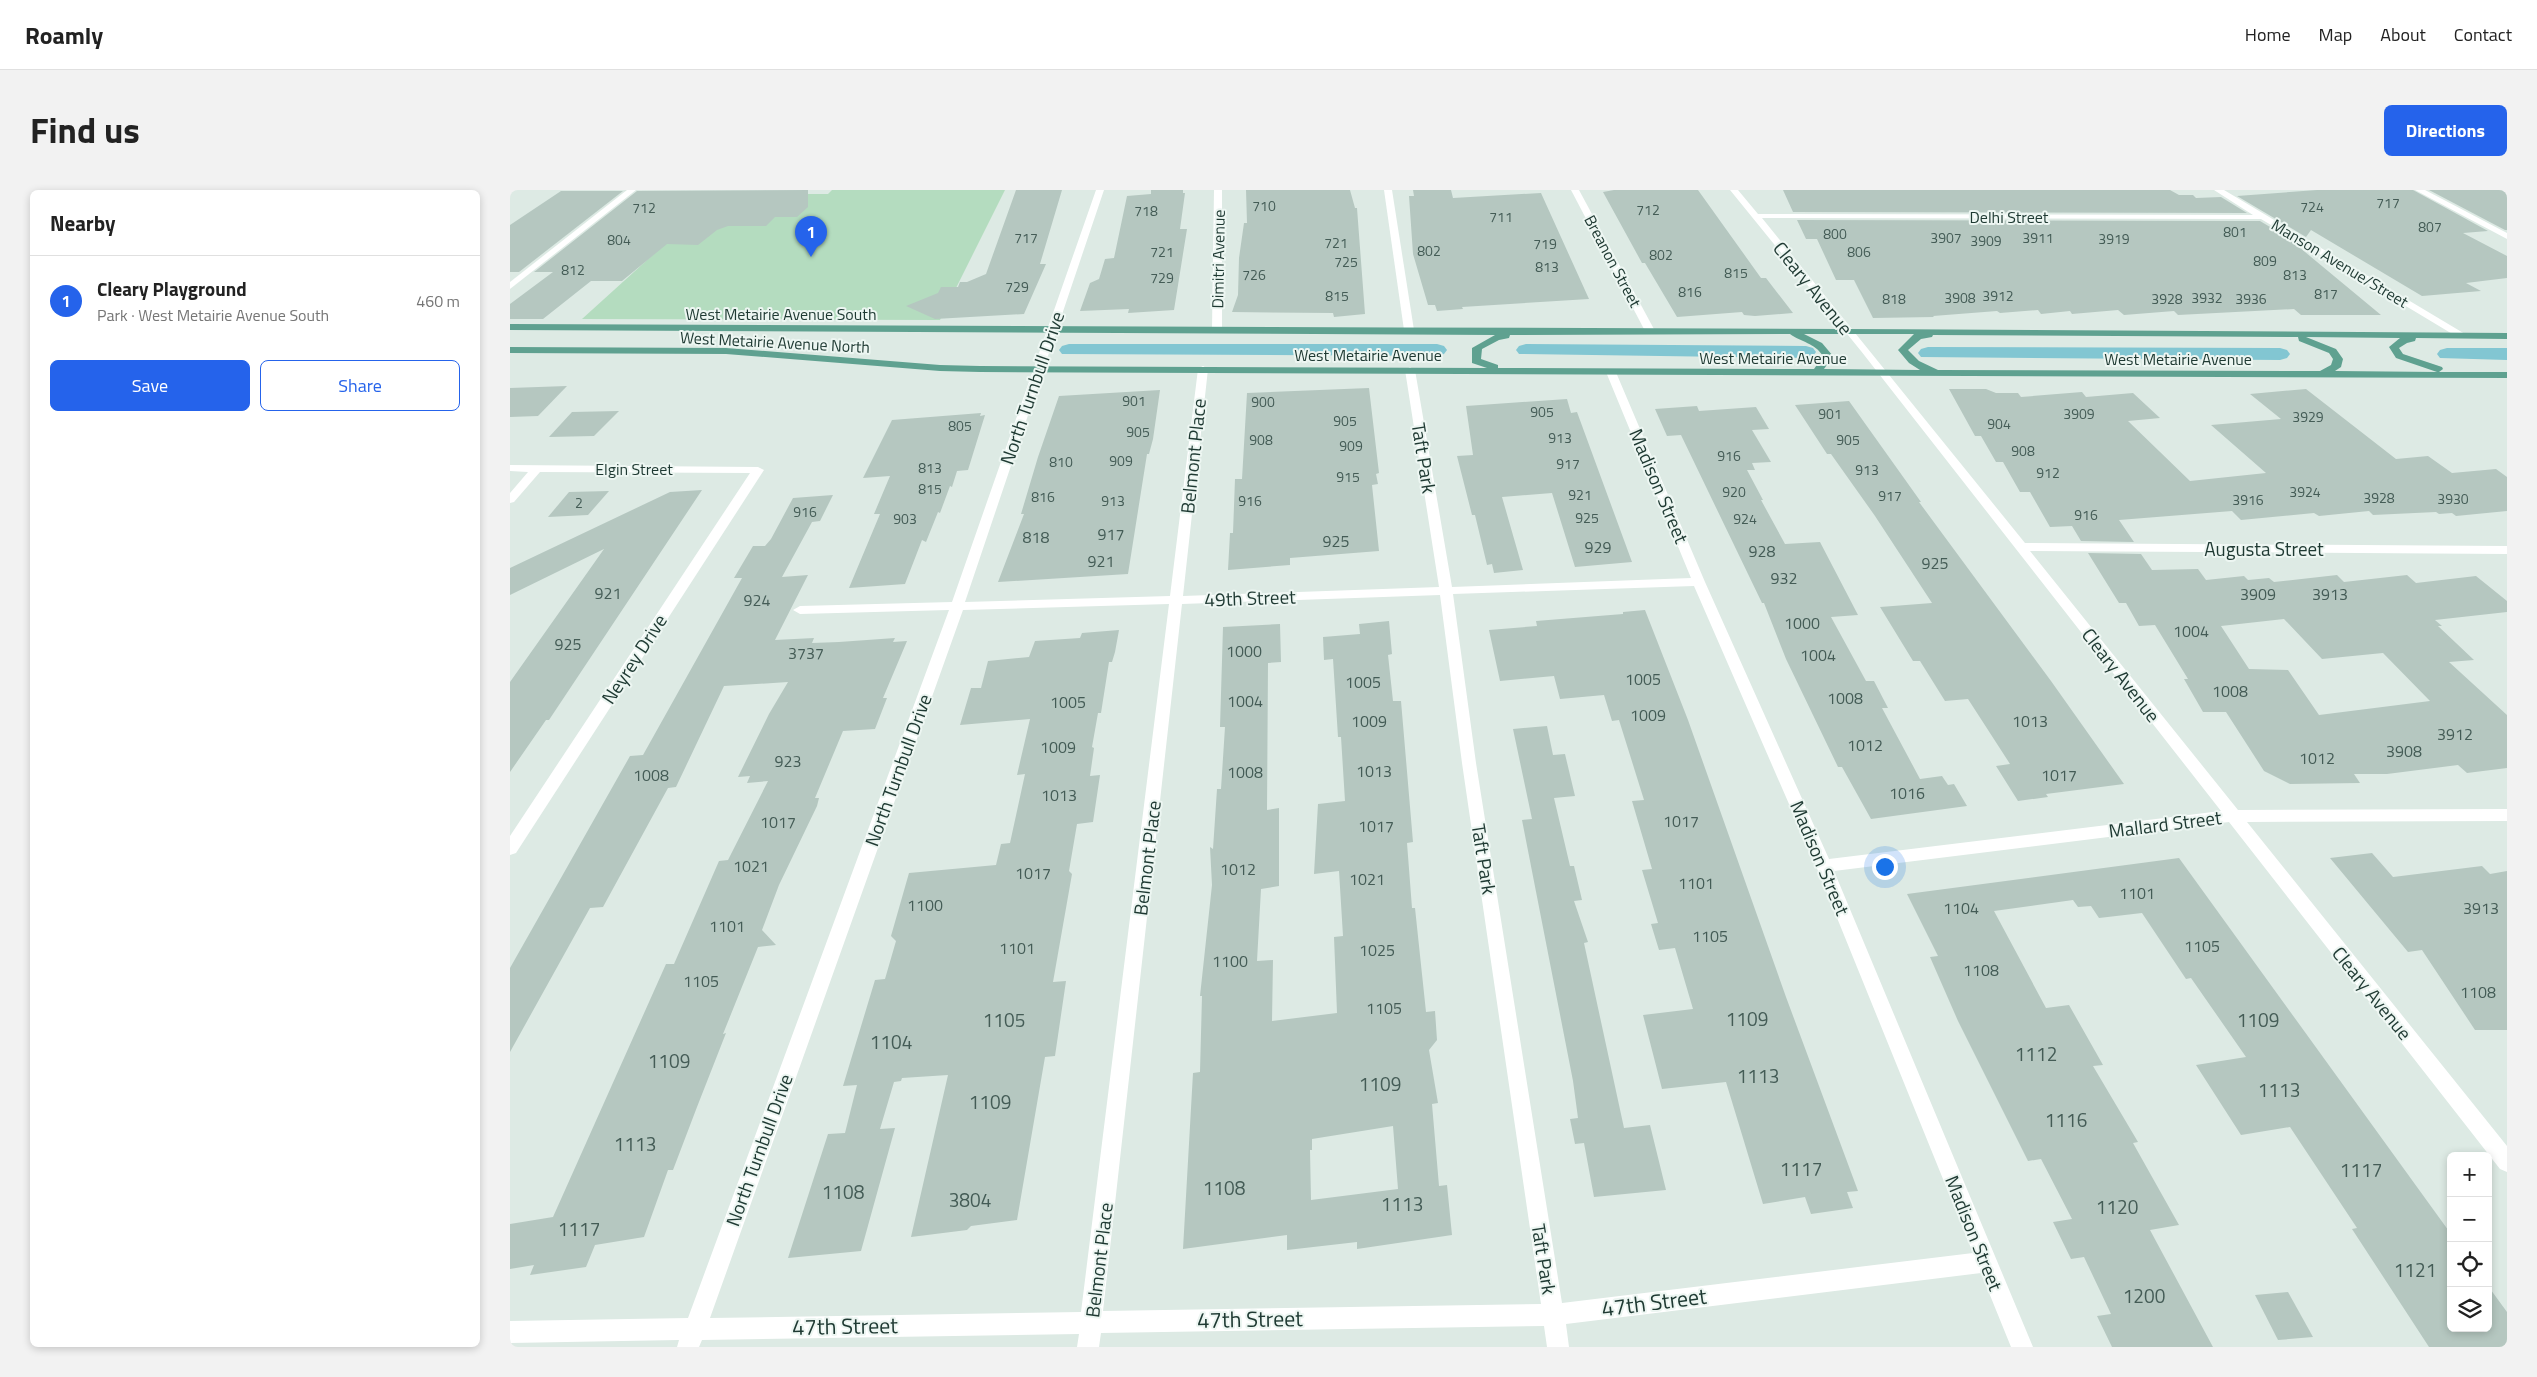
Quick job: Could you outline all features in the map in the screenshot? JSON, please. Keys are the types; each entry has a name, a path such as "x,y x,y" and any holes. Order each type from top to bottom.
{"main road":[{"name":"West Metairie Avenue South","path":"510,327 1052,329"},
{"path":"779,347 796,329"},
{"name":"West Metairie Avenue","path":"1052,329 1535,332 1848,331 2507,336"},
{"path":"1785,331 1805,337 1824,349 1828,356 1816,374"},
{"path":"1517,371 1476,360 1477,348 1497,337 1535,332"},
{"path":"1950,332 1918,336 1903,350 1910,360 1921,367 1954,374"},
{"path":"2285,335 2309,340 2332,351 2338,360 2336,367 2322,374"},
{"path":"2440,336 2404,340 2394,347 2399,356 2428,368 2468,375"},
{"name":"West Metairie Avenue North","path":"510,350 726,351 779,347 940,368 1038,368"},
{"name":"West Metairie Avenue","path":"1038,368 1816,374 2507,375"}],"street":[{"path":"510,286 632,190"},
{"name":"North Turnbull Drive","path":"691,1338 957,607 1100,190"},
{"name":"Dimitri Avenue","path":"1217,329 1218,190"},
{"path":"1388,190 1409,330"},
{"name":"Breanon Street","path":"1575,190 1650,331"},
{"name":"Cleary Avenue","path":"1734,190 2021,547 2231,816 2507,1162"},
{"name":"Manson Avenue/Street","path":"2218,190 2462,336"},
{"path":"2419,190 2507,236"},
{"name":"Delhi Street","path":"1754,216 2263,217"},
{"name":"Belmont Place","path":"1088,1347 1178,600 1203,369"},
{"name":"Taft Park","path":"1410,370 1446,591 1469,763 1558,1347"},
{"name":"Madison Street","path":"1611,372 1824,866 2022,1347"},
{"name":"Elgin Street","path":"510,468 758,470"},
{"path":"510,500 537,468"},
{"name":"Neyrey Drive","path":"510,849 758,470"},
{"name":"Augusta Street","path":"2021,547 2507,550"},
{"name":"49th Street","path":"800,610 957,607 1700,582"},
{"name":"Mallard Street","path":"1824,866 2231,816 2507,815"},
{"name":"47th Street","path":"510,1332 691,1338 1091,1322 1553,1315 1986,1262"}],"green space":[{"path":"832,190 1005,190 940,320 582,319 720,194 828,194"}],"building":[{"path":"808,190 808,207 797,217 775,217 766,226 728,226 717,230 698,245 667,244 622,281 591,281 543,319 510,319 510,304 553,272 534,272 637,191"},
{"path":"1016,190 1062,190 1040,264 1046,264 1024,314 935,319 906,306 938,293 941,287 958,287 960,282 967,282 986,274"},
{"path":"1151,190 1183,190 1183,193 1185,193 1180,229 1187,229 1174,310 1128,313 1129,309 1080,311 1090,283 1099,279 1105,259 1114,258 1127,196 1151,194"},
{"path":"1246,190 1350,190 1355,208 1357,208 1365,314 1334,317 1333,313 1232,312 1238,295 1239,258 1244,223 1247,223"},
{"path":"1413,190 1451,190 1453,198 1541,193 1589,299 1462,307 1463,309 1437,311 1435,305 1428,305 1413,254 1409,196 1414,196"},
{"path":"1614,190 1698,190 1761,278 1766,278 1793,313 1755,316 1744,315 1742,312 1677,317 1645,263 1642,263 1603,192"},
{"path":"1783,190 2170,190 2179,195 2193,195 2196,198 2221,197 2247,213 1793,212"},
{"path":"2317,190 2413,190 2488,231 2463,233 2507,256 2507,278 2466,283 2481,291 2422,296 2311,230 2306,237 2237,196"},
{"path":"2429,190 2507,190 2507,230 2505,230"},
{"path":"561,191 623,191 519,272 510,272 510,225"},
{"path":"1797,220 2260,221 2300,245 2299,247 2381,315 2301,315 2294,309 2178,315 2174,311 2124,315 2118,310 2072,314 2070,311 2041,314 2038,310 2000,313 1997,311 1934,317 1873,318 1854,280 1836,280 1817,239 1806,239"},
{"path":"567,386 538,416 510,417 510,388"},
{"path":"1369,388 1379,473 1376,474 1378,484 1372,485 1379,551 1290,558 1290,565 1228,570 1230,533 1233,533 1235,479 1242,479 1247,393"},
{"path":"1949,389 1986,389 1996,393 2018,393 2021,397 2082,392 2086,397 2133,393 2160,418 2128,421 2190,481 2266,473 2211,425 2281,419 2250,394 2306,389 2396,459 2428,456 2452,473 2496,469 2507,477 2507,511 2456,516 2452,513 2439,514 2436,512 2373,515 2369,511 2319,516 2314,513 2241,520 2232,511 2119,520 2134,542 2081,541 2072,526 2050,527 2030,492 2020,492 2003,462 1996,462 1981,436 1975,436"},
{"path":"1160,390 1153,439 1149,454 1147,454 1128,574 998,582 1024,514 1021,514 1059,396"},
{"path":"1567,399 1571,413 1577,412 1632,562 1575,567 1552,493 1502,497 1523,570 1494,573 1492,564 1487,565 1475,515 1472,515 1457,456 1473,455 1466,406"},
{"path":"1849,401 1921,502 1919,502 2051,681 2124,784 2046,794 2048,797 2018,801 1996,766 2010,764 1968,699 1945,701 1920,661 1913,661 1880,607 1932,603 1875,516 1831,454 1827,454 1795,405"},
{"path":"1697,406 1699,411 1756,407 1769,429 1752,430 1771,462 1752,463 1755,470 1747,470 1763,500 1761,500 1785,544 1820,542 1858,615 1831,617 1866,681 1874,681 1888,708 1882,708 1920,779 1942,776 1948,785 1954,784 1967,806 1871,819 1842,767 1838,767 1786,659 1764,603 1762,603 1681,435 1667,436 1655,409"},
{"path":"619,411 594,436 549,437 572,412"},
{"path":"981,413 980,416 985,415 968,470 957,471 952,487 950,486 926,542 922,540 905,584 849,588 880,514 874,514 890,476 863,478 892,420"},
{"path":"702,490 549,720 546,720 510,772 510,682 604,549 510,595 510,568 670,492"},
{"path":"609,491 588,515 548,517 569,492"},
{"path":"833,495 820,521 812,522 782,577 808,575 775,640 814,638 812,643 895,638 893,642 907,641 883,698 887,698 875,729 843,731 815,798 819,798 817,806 779,885 762,930 776,945 758,947 723,1034 726,1033 673,1170 668,1170 644,1237 595,1245 586,1267 530,1275 534,1265 510,1269 510,1224 553,1217 666,964 674,964 719,861 728,860 768,781 747,783 750,776 738,777 769,714 788,682 724,686 676,787 668,788 603,907 590,908 510,1052 510,968 630,756 643,755 742,578 734,578 753,546 765,546 771,539 793,498"},
{"path":"2088,553 2141,554 2152,570 2198,569 2206,580 2244,576 2248,580 2269,578 2274,582 2337,575 2344,582 2407,575 2416,583 2476,576 2507,601 2507,612 2435,620 2442,626 2438,626 2474,660 2449,662 2507,715 2507,768 2467,773 2458,765 2387,774 2354,774 2360,783 2290,784 2264,771 2226,712 2203,712 2184,679 2188,679 2155,625 2139,626 2126,603 2119,603","holes":["2284,619 2322,659 2383,653 2430,701 2319,715 2288,670 2249,669 2221,626"]},
{"path":"1645,610 1688,720 1786,997 1858,1191 1847,1192 1853,1208 1811,1214 1805,1197 1763,1204 1726,1082 1662,1089 1643,1015 1693,1009 1675,948 1659,950 1651,924 1658,923 1642,870 1652,869 1632,801 1644,800 1619,720 1612,721 1604,695 1560,699 1554,676 1500,681 1489,630 1537,626 1536,621 1623,614 1623,612"},
{"path":"1389,621 1392,654 1388,655 1393,701 1401,701 1413,842 1407,843 1412,908 1415,908 1426,1012 1435,1011 1437,1040 1429,1050 1438,1103 1432,1104 1439,1186 1447,1185 1452,1235 1357,1249 1357,1242 1287,1250 1287,1235 1183,1249 1193,1073 1200,1072 1202,996 1200,996 1212,885 1210,847 1213,849 1217,789 1221,789 1225,727 1220,727 1223,627 1280,624 1281,662 1268,663 1267,810 1279,808 1279,886 1261,889 1257,961 1273,960 1272,1021 1337,1013 1334,937 1343,936 1339,871 1314,874 1318,804 1345,801 1341,737 1338,737 1333,659 1324,660 1323,637 1360,634 1359,624","holes":["1393,1126 1398,1189 1311,1200 1310,1150 1312,1150 1312,1139"]},
{"path":"1119,630 1112,662 1109,662 1101,713 1098,713 1092,747 1094,748 1090,776 1100,775 1093,822 1077,824 1069,871 1072,874 1053,982 1066,981 1055,1056 1045,1057 1017,1220 971,1226 967,1230 911,1237 948,1075 902,1078 901,1081 894,1082 880,1129 895,1128 861,1251 788,1258 828,1134 845,1133 857,1085 843,1086 875,980 885,979 896,941 891,936 909,873 996,865 1001,844 1010,843 1025,774 1017,775 1030,719 960,725 971,688 981,688 988,661 1029,657 1035,641 1080,638 1082,633"},
{"path":"1547,726 1553,755 1565,754 1575,796 1554,798 1570,866 1574,866 1582,900 1574,901 1588,942 1584,943 1624,1128 1650,1125 1666,1190 1594,1197 1584,1143 1575,1144 1570,1119 1578,1118 1573,1081 1522,820 1532,819 1513,729"},
{"path":"2372,853 2393,877 2482,866 2490,874 2507,871 2507,1030 2475,1030 2422,950 2408,952 2330,858"},
{"path":"2179,858 2447,1228 2447,1332 2492,1332 2492,1291 2507,1312 2507,1347 2429,1347 2352,1229 2357,1228 2290,1127 2241,1135 2196,1065 2246,1057 2191,978 2186,979 2142,913 2099,918 2091,906 2078,907 2073,900 1994,911 2046,1008 2069,1005 2103,1065 2093,1066 2138,1142 2133,1143 2179,1225 2150,1230 2213,1347 2112,1347 2097,1316 2111,1314 2084,1257 2071,1259 2053,1222 2072,1219 2041,1159 2028,1161 1958,1021 1930,957 1938,956 1907,894"},
{"path":"2288,1292 2313,1337 2278,1340 2255,1295"}],"waterway":[{"path":"1069,350 1437,350"},
{"path":"1526,350 1806,352"},
{"path":"1928,353 2280,354"},
{"path":"2447,354 2507,354"}],"place":[{"name":"Cleary Playground","path":"811,257"}]}
